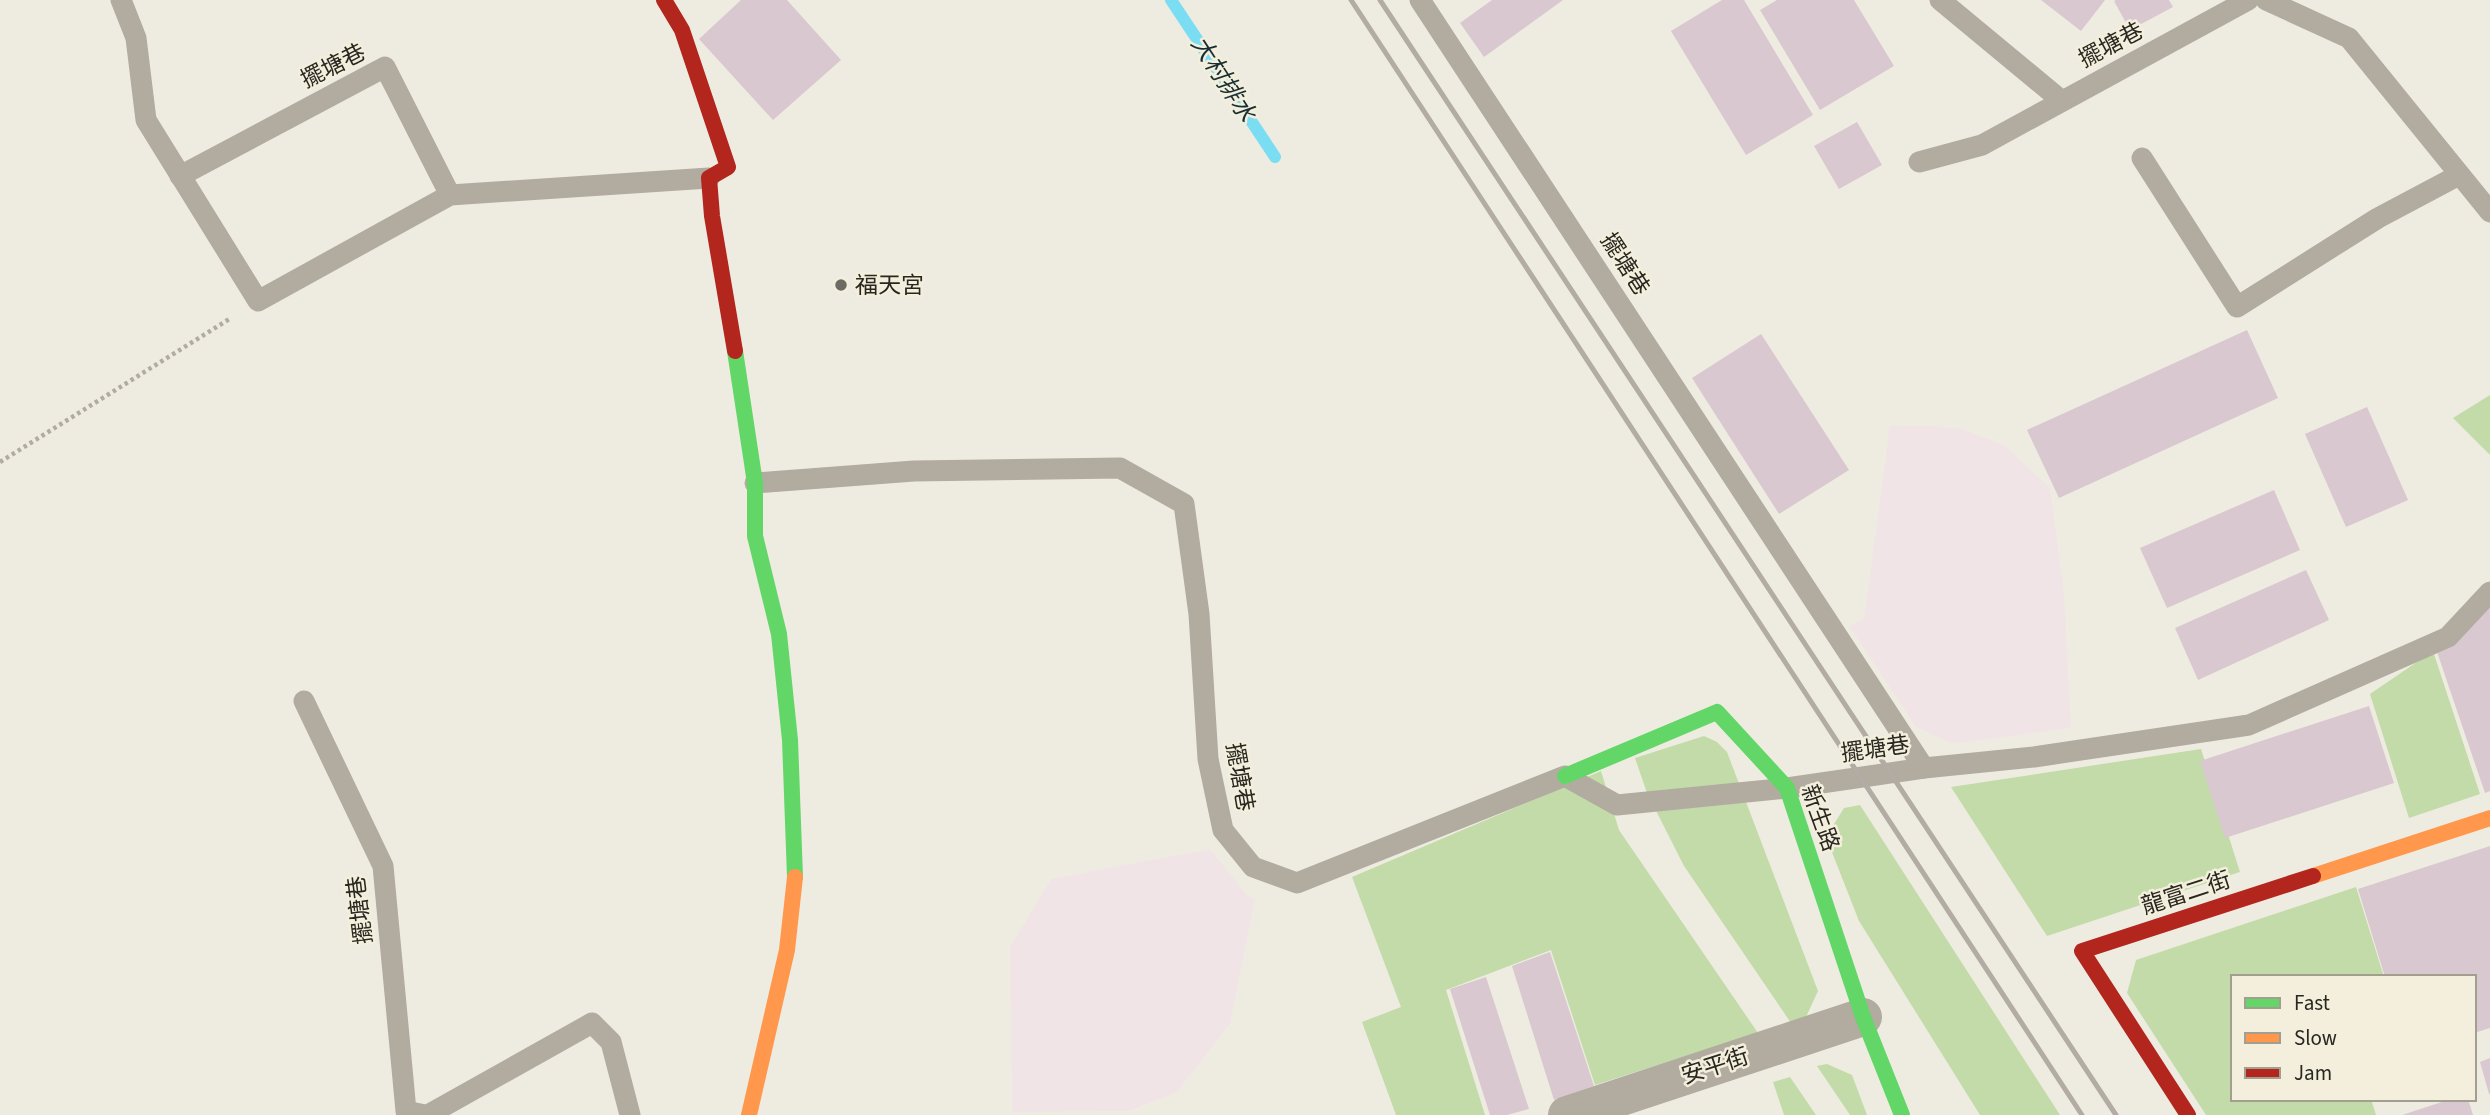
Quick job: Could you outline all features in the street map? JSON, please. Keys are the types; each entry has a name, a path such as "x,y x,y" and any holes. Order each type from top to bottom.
{"street":[{"path":"664,0 682,30 728,167 709,178 712,216 755,483 755,536 779,635 790,740 795,883 787,950 749,1115"},
{"name":"新生路","path":"1565,776 1717,712 1787,788 1863,1017 1902,1115"},
{"name":"龍富二街","path":"2188,1115 2082,951 2490,818"},
{"name":"安平街","path":"1567,1115 1863,1017"}],"lane":[{"path":"121,0 136,38 146,120 258,301 450,195 709,178"},
{"name":"擺塘巷","path":"1420,0 1924,768"},
{"path":"1940,0 2062,101"},
{"name":"擺塘巷","path":"1919,162 1982,145 2248,0"},
{"path":"2266,0 2349,38 2490,212"},
{"name":"擺塘巷","path":"180,176 385,67 450,195"},
{"path":"2142,158 2237,307 2378,218 2459,175"},
{"name":"擺塘巷","path":"755,483 914,471 1120,468 1184,504 1199,614 1208,759 1223,830 1253,867 1297,883 1565,776 1617,805 1787,788 1924,768 2034,757 2249,725 2448,637 2490,592"},
{"name":"擺塘巷","path":"303,701 383,866 406,1111 427,1115 592,1023 611,1042 630,1115"}],"path":[{"path":"0,463 258,301"}],"shaded area":[{"path":"1890,426 1962,429 2004,445 2050,488 2064,593 2071,728 1952,744 1916,727 1849,626 1864,619"},
{"path":"1210,849 1246,894 1255,899 1230,1024 1176,1093 1128,1111 1012,1112 1010,947 1051,879"}],"green space":[{"path":"2490,395 2490,455 2453,418"},
{"path":"2433,651 2480,794 2409,818 2370,694"},
{"path":"1704,736 1717,742 1727,752 1818,991 1806,1017 1791,1023 1684,866 1647,793 1635,758"},
{"path":"2201,749 2240,872 2047,936 1951,787"},
{"path":"1601,771 1619,830 1758,1033 1595,1085 1551,950 1446,990 1485,1115 1396,1115 1362,1022 1401,1007 1352,877"},
{"path":"1860,805 2060,1115 1980,1115 1859,921 1826,837 1844,808"},
{"path":"2356,887 2383,975 2231,975 2231,1101 2372,1101 2376,1115 2206,1115 2127,993 2136,960"},
{"path":"1827,1064 1852,1075 1867,1115 1850,1115 1817,1066"},
{"path":"1790,1077 1816,1115 1784,1115 1773,1082"}],"building":[{"path":"741,0 787,0 841,60 773,120 699,39"},
{"path":"1492,0 1563,0 1484,57 1460,23"},
{"path":"1722,0 1744,0 1813,115 1746,155 1671,31"},
{"path":"1777,0 1854,0 1894,66 1820,110 1760,10"},
{"path":"2041,0 2105,0 2081,31"},
{"path":"2169,0 2173,7 2130,30 2114,1"},
{"path":"1857,122 1882,165 1839,189 1814,146"},
{"path":"2247,330 2278,398 2059,498 2027,430"},
{"path":"1761,334 1849,470 1779,514 1692,378"},
{"path":"2367,407 2408,500 2346,527 2305,434"},
{"path":"2274,490 2300,550 2167,608 2140,548"},
{"path":"2306,570 2329,620 2198,680 2175,628"},
{"path":"2490,594 2490,791 2485,793 2436,649"},
{"path":"2369,706 2394,783 2225,838 2200,761"},
{"path":"2490,846 2490,1028 2476,1032 2476,975 2384,975 2358,889"},
{"path":"1550,952 1594,1086 1554,1100 1512,966"},
{"path":"1486,977 1529,1109 1507,1115 1490,1115 1450,989"},
{"path":"2490,1058 2490,1094 2489,1094 2480,1062"},
{"path":"2445,1101 2469,1101 2473,1115 2402,1115"}],"waterway":[{"name":"大村排水","path":"1171,0 1275,157"}],"railway":[{"path":"1351,0 2082,1115"},
{"path":"1380,0 2116,1115"}],"traffic: fast":[{"path":"735,351 755,483 755,536 779,634 790,740 795,877"},
{"path":"1565,776 1717,712 1787,788 1863,1017 1902,1115"}],"traffic: slow":[{"path":"2313,876 2490,818"},
{"path":"749,1115 787,950 795,877"}],"traffic: jam":[{"path":"664,0 682,30 728,167 709,178 712,216 735,351"},
{"path":"2188,1115 2082,951 2313,876"}],"place":[{"name":"福天宮","path":"841,285"}]}
